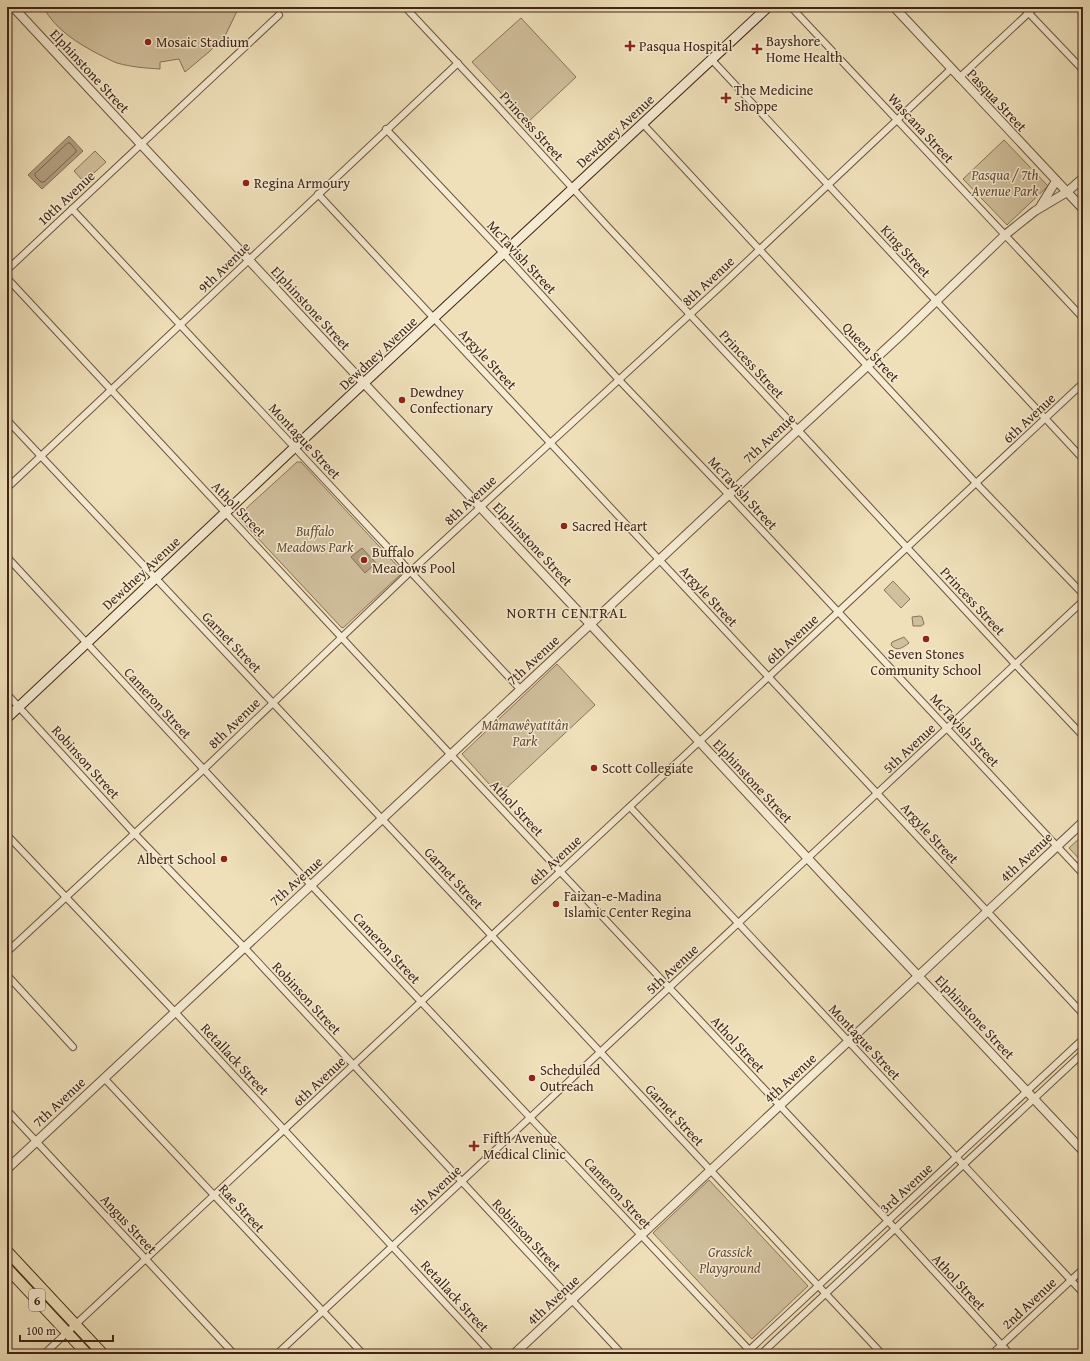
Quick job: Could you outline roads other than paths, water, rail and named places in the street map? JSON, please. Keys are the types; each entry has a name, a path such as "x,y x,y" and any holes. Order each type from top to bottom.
{"main road":[{"name":"Dewdney Avenue","path":"7,718 768,7"},
{"name":"6","path":"7,1251 103,1354"},
{"name":"6","path":"7,1268 88,1354"}],"street":[{"name":"Elphinstone Street","path":"13,7 807,858 1083,1151"},
{"name":"Princess Street","path":"405,7 1014,664 1083,736"},
{"name":"Wascana Street","path":"791,7 1083,318"},
{"name":"Pasqua Street","path":"894,7 1083,209"},
{"path":"1023,7 1083,70"},
{"path":"959,78 1035,7"},
{"name":"10th Avenue","path":"7,270 279,15"},
{"name":"King Street","path":"712,60 1083,459"},
{"name":"9th Avenue","path":"7,488 180,326 386,129 458,63"},
{"name":"8th Avenue","path":"7,952 204,769 410,572 690,315 951,69"},
{"name":"Queen Street","path":"643,124 976,483 1083,594"},
{"name":"McTavish Street","path":"386,129 504,254 619,380 728,494 1083,874"},
{"name":"7th Avenue","path":"7,1169 1005,236 1038,210 1067,192 1083,178"},
{"path":"1038,210 1056,181"},
{"name":"Argyle Street","path":"318,194 1083,1014"},
{"name":"Montague Street","path":"72,209 520,689"},
{"name":"Athol Street","path":"7,278 560,872 888,1221 1010,1354"},
{"name":"6th Avenue","path":"44,1354 1083,383"},
{"name":"Garnet Street","path":"7,420 600,1051 882,1354"},
{"name":"Cameron Street","path":"7,557 311,886 641,1235 749,1353"},
{"name":"5th Avenue","path":"277,1354 1083,601"},
{"name":"Robinson Street","path":"7,694 134,833 244,947 622,1354"},
{"name":"Montague Street","path":"630,807 1083,1293"},
{"name":"4th Avenue","path":"514,1354 1083,822"},
{"name":"Retallack Street","path":"7,835 175,1012 492,1354"},
{"path":"7,975 73,1046"},
{"name":"3rd Avenue","path":"749,1353 818,1286 1083,1039"},
{"name":"3rd Avenue","path":"760,1354 1083,1053"},
{"name":"Rae Street","path":"104,1078 363,1354"},
{"name":"Angus Street","path":"7,1110 234,1354"},
{"name":"2nd Avenue","path":"992,1354 1083,1269"}],"water":[{"path":"69,136 83,151 42,189 28,175"},
{"name":"Buffalo Meadows Pool","path":"362,548 376,563 365,573 351,557"}],"place":[{"name":"Mosaic Stadium","path":"148,42"},
{"name":"Pasqua Hospital","path":"630,46"},
{"name":"Bayshore Home Health","path":"757,49"},
{"name":"The Medicine Shoppe","path":"726,98"},
{"name":"Regina Armoury","path":"246,183"},
{"name":"Dewdney Confectionary","path":"402,400"},
{"name":"Sacred Heart","path":"564,526"},
{"name":"Buffalo Meadows Pool","path":"364,560"},
{"name":"Seven Stones Community School","path":"926,639"},
{"name":"Scott Collegiate","path":"594,768"},
{"name":"Albert School","path":"224,859"},
{"name":"Faizan-e-Madina Islamic Center Regina","path":"556,904"},
{"name":"Scheduled Outreach","path":"532,1078"},
{"name":"Fifth Avenue Medical Clinic","path":"474,1146"}],"district":[{"name":"NORTH CENTRAL","path":"567,612"}],"park label":[{"name":"Pasqua / 7th Avenue Park","path":"1005,184"},
{"name":"Buffalo Meadows Park","path":"315,540"},
{"name":"Mâmawêyatitân Park","path":"525,734"},
{"name":"Grassick Playground","path":"730,1260"}]}
